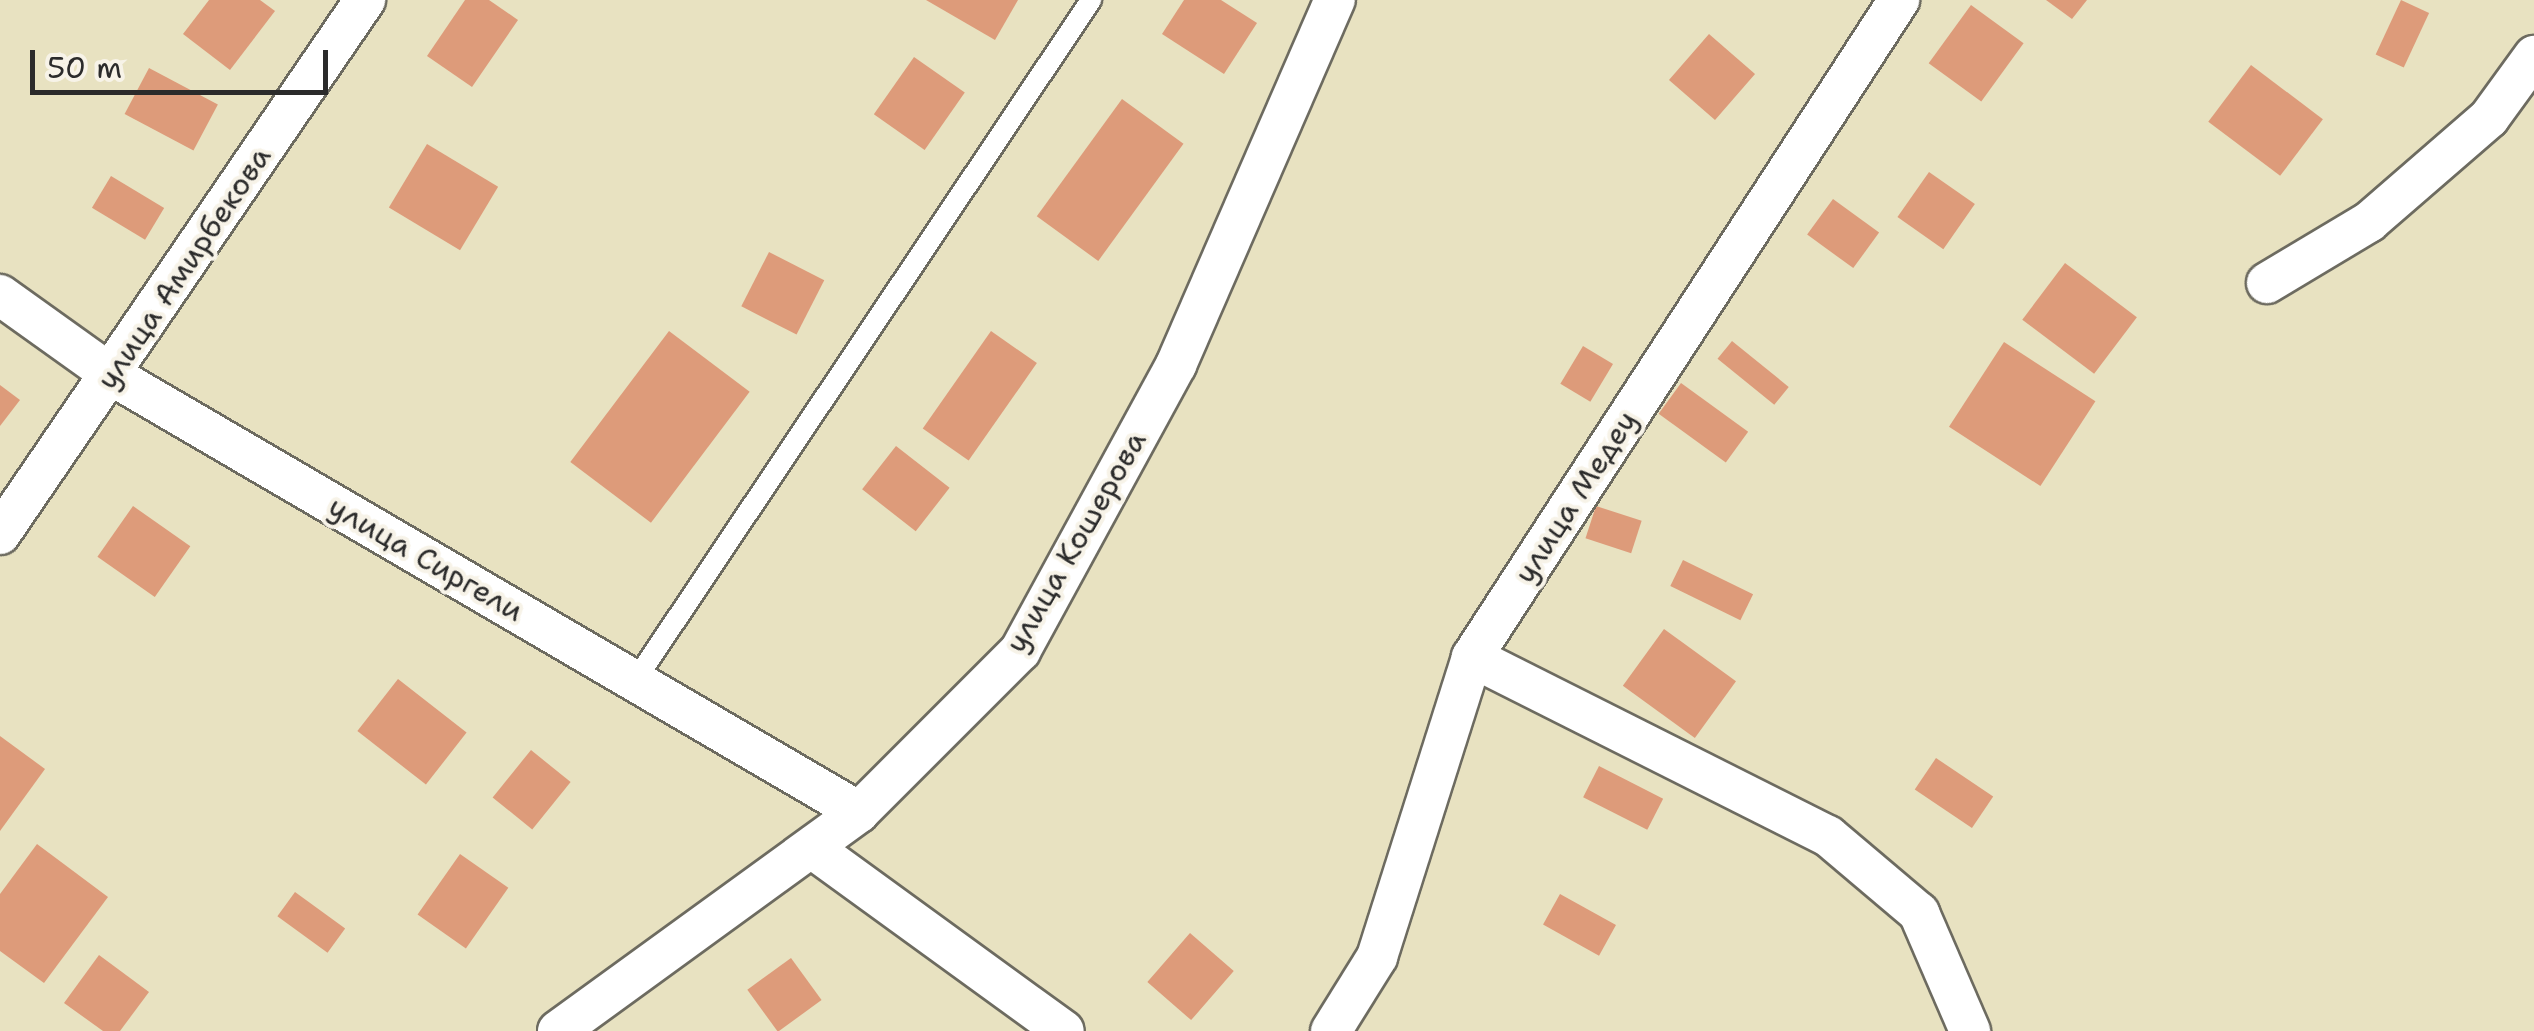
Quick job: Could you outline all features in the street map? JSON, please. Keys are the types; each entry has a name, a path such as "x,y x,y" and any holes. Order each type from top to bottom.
{"street":[{"name":"улица Амирбекова","path":"0,534 112,376 366,0"},
{"name":"улица Кошерова","path":"558,1031 859,812 1020,651 1176,365 1336,0"},
{"name":"улица Медеу","path":"1331,1031 1377,957 1472,657 1899,0"},
{"path":"2267,283 2384,209 2489,118 2534,56"},
{"name":"улица Сиргели","path":"0,296 112,376 859,812"},
{"path":"1472,657 1828,836 1918,913 1970,1031"},
{"path":"812,848 1039,1024"}],"lane":[{"path":"634,681 1090,0"}],"building":[{"path":"209,0 260,0 275,11 230,70 183,34"},
{"path":"465,0 489,0 518,20 472,87 427,56"},
{"path":"926,0 1018,0 995,40"},
{"path":"1184,0 1221,0 1257,23 1224,74 1162,34"},
{"path":"2046,0 2087,0 2072,19"},
{"path":"2401,0 2429,13 2404,67 2376,54"},
{"path":"1971,5 2024,43 1981,101 1929,63"},
{"path":"1709,34 1755,74 1715,120 1669,80"},
{"path":"914,57 965,93 925,150 874,114"},
{"path":"2251,65 2323,119 2280,176 2208,122"},
{"path":"149,68 218,105 193,151 125,114"},
{"path":"1122,99 1183,144 1098,261 1037,216"},
{"path":"427,144 498,187 460,250 389,207"},
{"path":"1929,172 1975,204 1943,249 1897,217"},
{"path":"111,176 164,208 145,240 92,208"},
{"path":"1833,199 1879,233 1853,268 1807,235"},
{"path":"769,252 824,280 797,334 741,306"},
{"path":"2065,263 2137,317 2094,374 2022,320"},
{"path":"669,331 750,392 651,523 570,462"},
{"path":"991,331 1037,363 969,461 923,428"},
{"path":"1732,341 1789,387 1774,405 1718,359"},
{"path":"2004,342 2095,401 2040,486 1949,427"},
{"path":"1583,346 1613,364 1590,402 1560,384"},
{"path":"1681,383 1748,432 1726,463 1659,414"},
{"path":"0,385 20,400 0,426"},
{"path":"896,446 950,488 916,531 862,489"},
{"path":"133,506 190,546 155,597 97,557"},
{"path":"1596,506 1642,521 1631,553 1585,538"},
{"path":"1683,560 1753,594 1740,620 1670,586"},
{"path":"1664,629 1736,681 1695,738 1623,686"},
{"path":"398,679 467,733 426,785 357,731"},
{"path":"0,736 45,769 0,831"},
{"path":"531,750 571,782 532,830 493,797"},
{"path":"1936,758 1993,797 1972,828 1915,790"},
{"path":"1599,766 1663,799 1647,830 1583,797"},
{"path":"37,844 108,897 44,983 0,951 0,894"},
{"path":"460,854 508,888 466,948 418,915"},
{"path":"295,892 345,928 328,953 277,916"},
{"path":"1560,894 1616,925 1599,956 1543,925"},
{"path":"1190,933 1234,971 1191,1020 1147,982"},
{"path":"99,955 149,992 120,1031 103,1031 64,1003"},
{"path":"791,958 822,1000 777,1031 747,990"}]}
